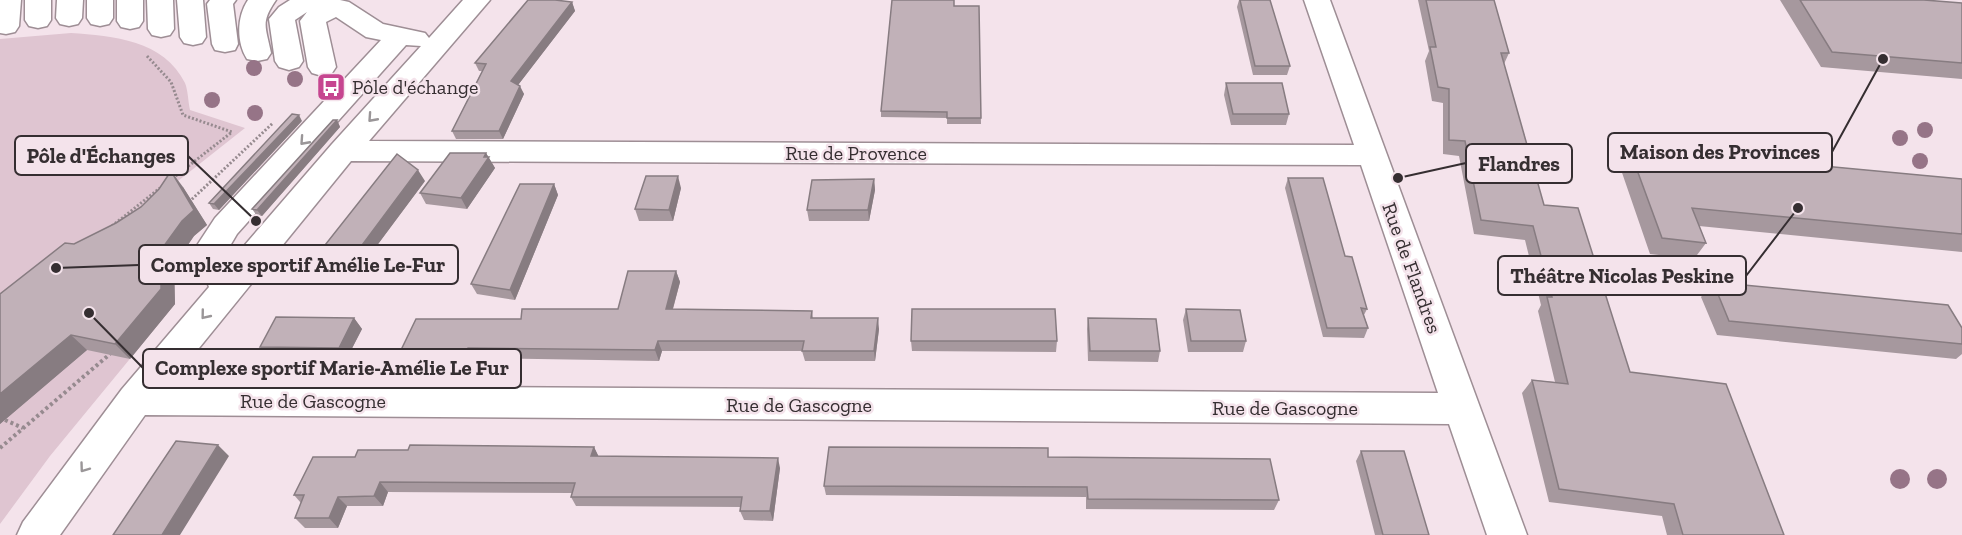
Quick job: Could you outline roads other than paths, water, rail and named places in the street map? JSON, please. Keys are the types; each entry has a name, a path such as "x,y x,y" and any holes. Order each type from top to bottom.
{"street":[{"path":"6,26 8,0"},
{"path":"160,0 161,29"},
{"path":"190,0 193,37"},
{"path":"223,0 220,4 225,44"},
{"path":"258,53 252,12 256,4 263,0"},
{"path":"37,535 135,400 343,151 477,0"},
{"name":"Rue de Flandres","path":"1317,0 1507,535"},
{"path":"289,61 282,19 287,11 310,1 340,8 375,31 439,43"},
{"path":"322,67 313,21 319,14 340,8"},
{"path":"227,289 210,250 226,226 400,36"},
{"name":"Rue de Provence","path":"343,151 1370,154"},
{"name":"Rue de Gascogne","path":"135,400 1464,409"}],"place":[{"name":"Maison des Provinces","path":"1883,59"},
{"name":"Pôle d'échange","path":"331,87"},
{"name":"Flandres","path":"1398,178"},
{"name":"Théâtre Nicolas Peskine","path":"1798,208"},
{"name":"Pôle d'Échanges","path":"256,221"},
{"name":"Complexe sportif Amélie Le-Fur","path":"56,268"},
{"name":"Complexe sportif Marie-Amélie Le Fur","path":"89,313"}]}
